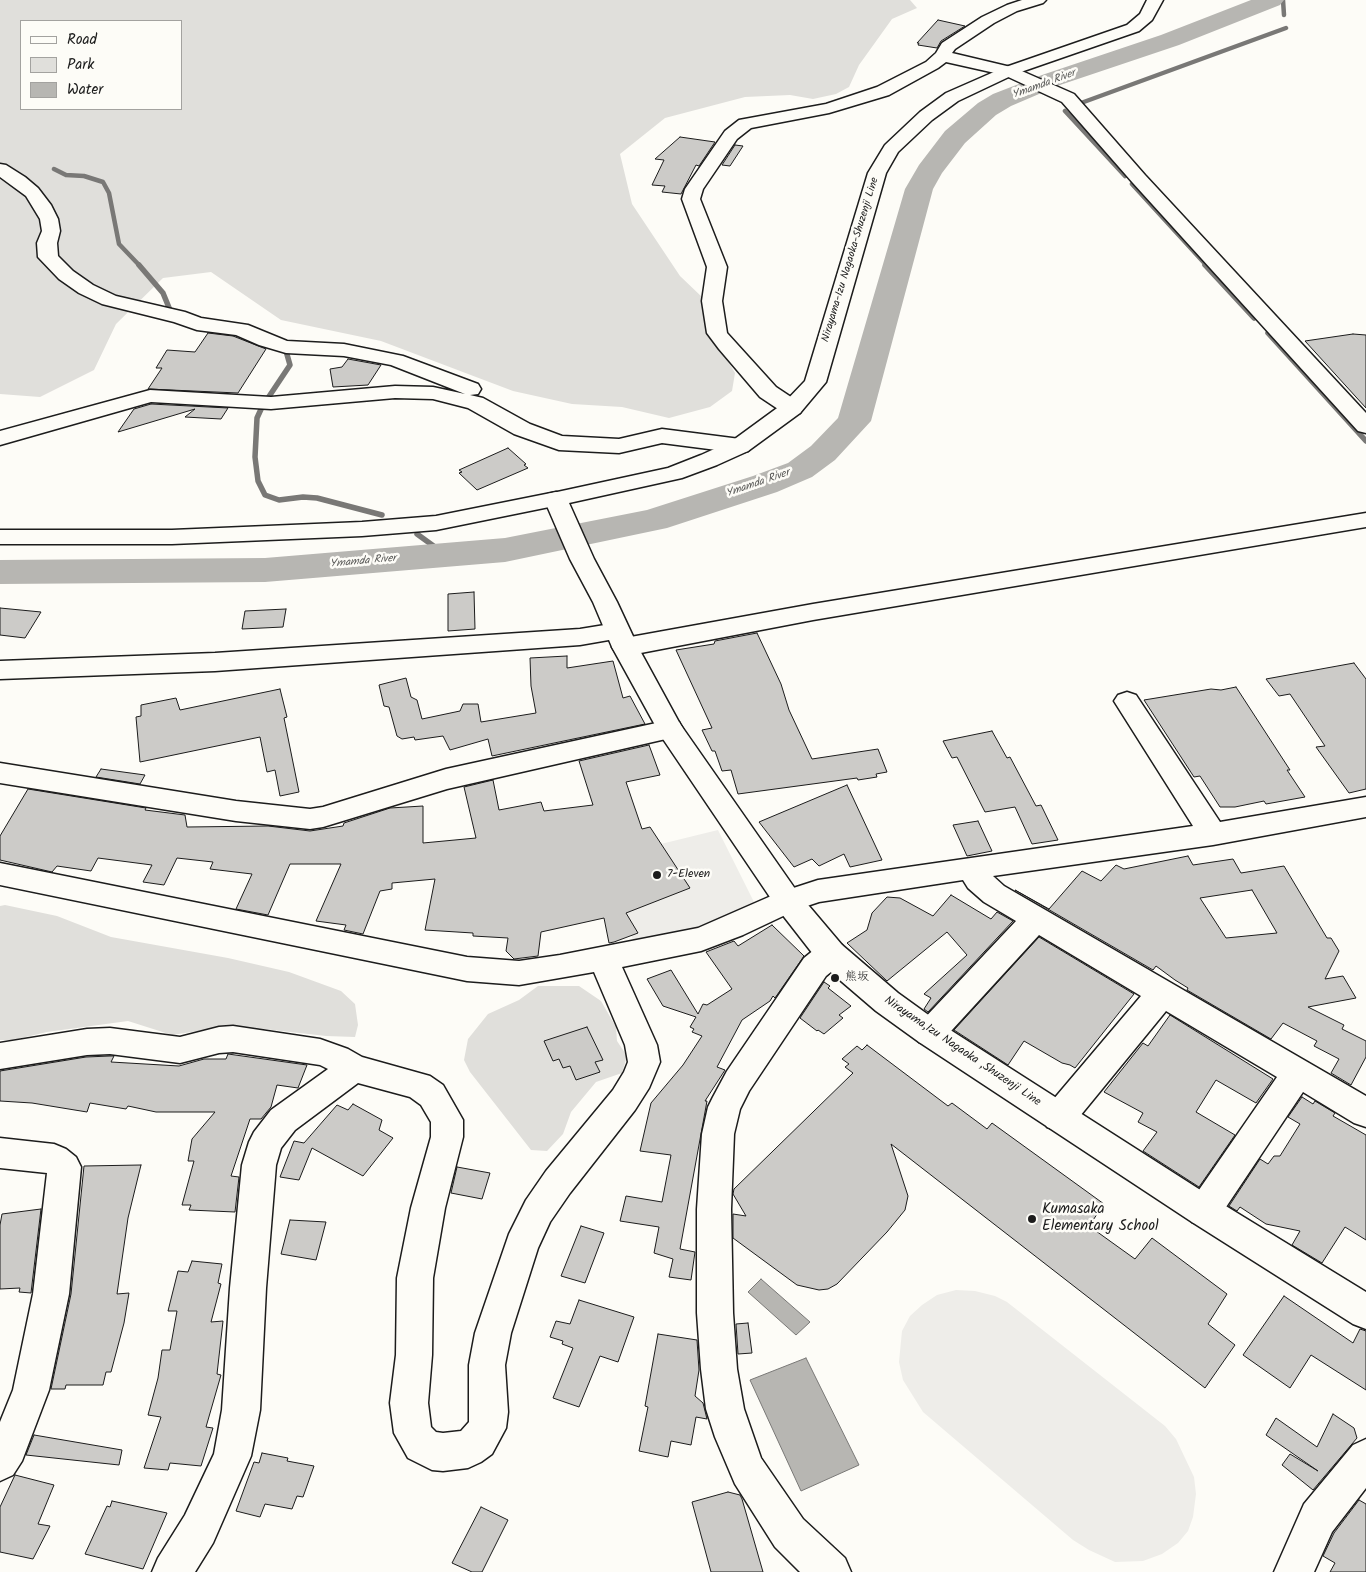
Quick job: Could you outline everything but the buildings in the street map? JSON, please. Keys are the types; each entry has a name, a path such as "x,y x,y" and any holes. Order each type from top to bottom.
{"street":[{"path":"792,408 768,392 717,333 712,301 717,266 691,199 692,194 720,149 731,135 745,124 829,108 883,91 932,65 943,56 948,46 988,20 1012,8 1038,0"},
{"name":"Nirayama-Izu Nagaoka-Shuzenji Line","path":"0,537 172,537 362,529 436,523 558,503 674,473 710,460 740,446 792,408 815,382 877,172 891,149 926,116 952,97 1009,71 1133,28 1146,17 1154,0"},
{"path":"943,56 1009,71 1068,98 1139,179 1366,426"},
{"path":"0,169 19,180 42,205 49,219 51,231 47,243 48,256 66,275 86,289 109,300 170,315 197,324 241,329 266,341 286,347 344,350 396,360 469,388 478,404"},
{"path":"0,438 150,396 264,402 395,392 433,393 456,397 478,404 522,429 559,444 619,446 662,436 740,446"},
{"name":"Nirayama,Izu Nagaoka ,Shuzenji Line","path":"558,503 582,559 605,602 621,639 670,729 788,901 831,954 887,1002 930,1033 1204,1211 1363,1303"},
{"path":"0,670 215,662 580,637 621,639 813,612 1366,520"},
{"path":"1127,701 1213,834"},
{"path":"0,773 236,812 310,818 323,817 446,779 670,729"},
{"path":"0,874 467,969 519,973 701,939 733,927 788,901 850,885 1213,834 1366,807"},
{"path":"971,869 978,880 994,894 1366,1112"},
{"path":"930,1033 1037,918"},
{"path":"831,954 815,967 738,1081 724,1107 718,1134 714,1209 715,1313 719,1370 725,1409 734,1437 748,1471 784,1525 816,1560 831,1572"},
{"path":"0,1056 87,1042 110,1041 180,1050 219,1040 233,1039 320,1052 337,1058 354,1068 419,1086 432,1094 447,1120 447,1137 428,1208 416,1278 414,1355 409,1403 412,1433 421,1445 432,1451 443,1452 468,1449 479,1441 487,1428 489,1412 487,1365 493,1333 521,1245 538,1210 624,1100 638,1078 644,1062 641,1045 603,958"},
{"path":"1059,1117 1163,992"},
{"path":"172,1572 199,1529 232,1456 241,1410 248,1288 259,1165 266,1142 283,1120 354,1068"},
{"path":"1204,1211 1298,1073"},
{"path":"0,1153 54,1159 64,1167 51,1294 31,1390 9,1448 0,1462"},
{"path":"1294,1572 1318,1518 1366,1458"}],"shaded area":[{"path":"718,830 756,906 697,932 635,943 615,907 616,855"},
{"path":"956,1290 975,1291 995,1296 1007,1302 1165,1426 1176,1439 1194,1477 1196,1494 1193,1517 1188,1531 1178,1543 1162,1554 1143,1561 1115,1562 1089,1550 1073,1540 923,1412 903,1380 899,1362 902,1331 910,1316 922,1305 937,1295"}],"green space":[{"path":"0,0 910,0 917,8 892,19 859,65 849,87 836,94 813,99 790,95 745,97 665,118 620,154 632,204 680,276 702,297 709,329 735,373 732,391 710,407 669,418 622,407 572,404 513,391 381,341 281,320 211,272 163,278 116,324 94,370 40,397 0,394"},
{"path":"5,905 57,916 111,937 228,958 289,972 341,991 355,1004 358,1025 355,1037 326,1036 264,1029 217,1028 172,1035 128,1021 47,1032 13,1040 0,1040 0,906"},
{"path":"538,986 579,986 601,1001 616,1027 617,1041 627,1056 622,1073 596,1082 571,1112 563,1134 547,1151 531,1150 470,1072 464,1060 468,1039 488,1014 519,1000"}],"water":[{"path":"761,1279 810,1322 796,1335 748,1292"},
{"path":"806,1358 859,1465 801,1491 750,1380"}],"waterway":[{"name":"Ymamda River","path":"0,572 265,570 505,550 654,520 765,484 800,470 823,453 854,421 919,189 929,171 955,137 987,109 1002,100 1051,80 1170,40 1272,0"},
{"path":"1283,0 1284,15"},
{"path":"1081,103 1286,28"},
{"path":"1065,111 1125,176"},
{"path":"54,169 66,175 84,176 103,182 109,193 119,244 140,266"},
{"path":"1132,184 1207,266"},
{"path":"139,265 163,293 172,315"},
{"path":"1205,265 1254,318"},
{"path":"1268,333 1366,441"},
{"path":"286,351 290,365 262,407 257,418 255,457 258,481 265,495 279,500 303,497 317,498 382,515"},
{"path":"417,534 446,555"}],"place":[{"name":"7-Eleven","path":"657,875"},
{"name":"熊坂","path":"835,978"},
{"name":"Kumasaka Elementary School","path":"1032,1219"}]}
